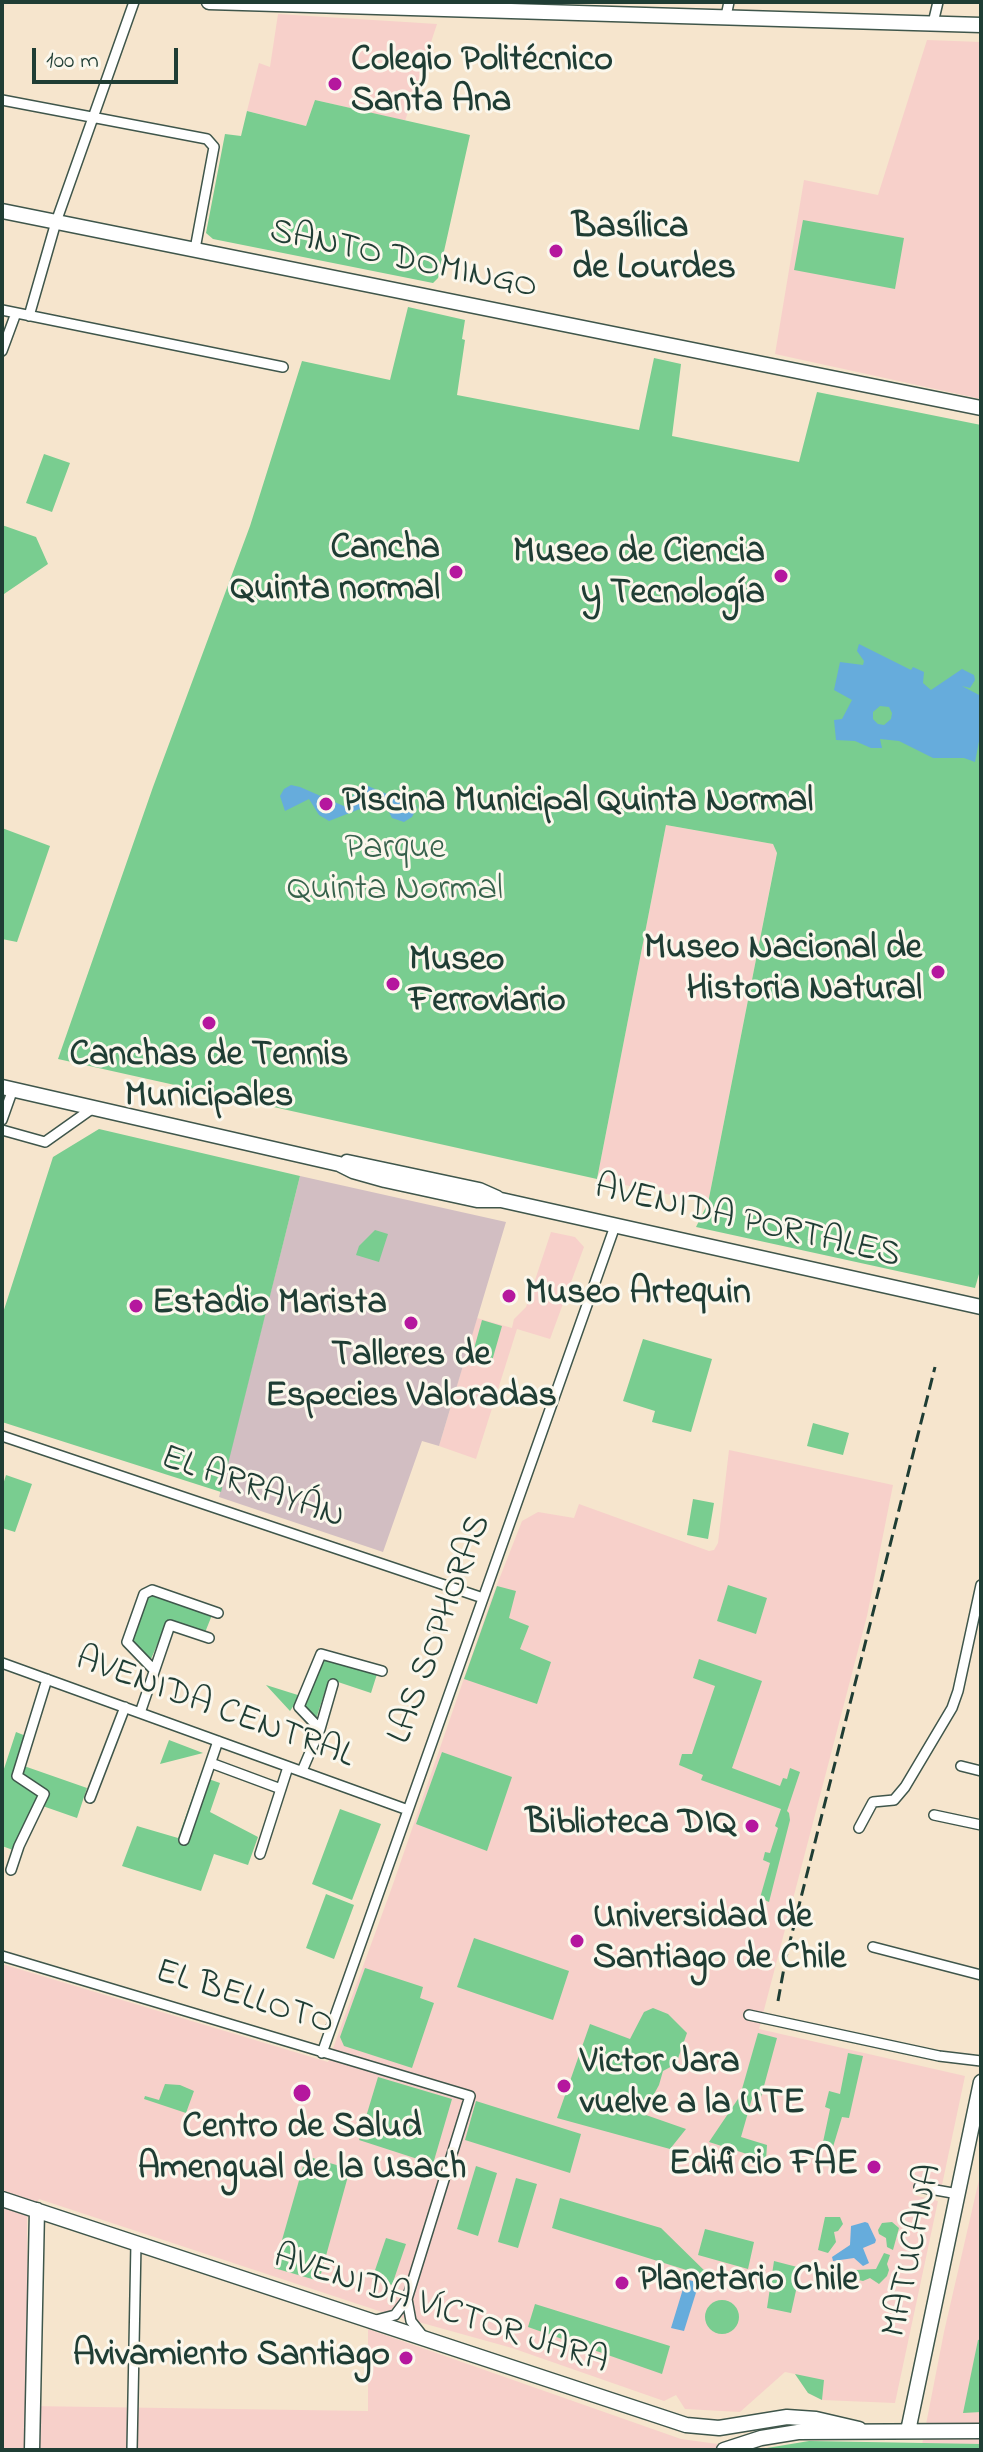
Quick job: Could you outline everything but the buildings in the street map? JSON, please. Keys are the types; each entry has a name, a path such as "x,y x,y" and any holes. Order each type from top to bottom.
{"main road":[{"path":"209,2 727,9 981,25"},
{"name":"SANTO DOMINGO","path":"2,211 981,408"},
{"name":"AVENIDA PORTALES","path":"7,1088 339,1164 385,1180 477,1200 501,1200 981,1307"},
{"name":"MATUCANA","path":"908,2431 981,2082"},
{"name":"AVENIDA VÍCTOR JARA","path":"2,2199 692,2426 719,2428 787,2417 816,2419 866,2430"},
{"path":"32,2450 37,2210"},
{"path":"724,2450 787,2433 981,2431"}],"street":[{"path":"29,316 56,222 134,2"},
{"path":"933,23 938,2"},
{"path":"2,100 212,142 214,147 195,249"},
{"path":"2,310 283,367"},
{"path":"2,351 16,313"},
{"path":"2,1120 7,1088"},
{"path":"2,1130 45,1142 94,1108"},
{"name":"LAS SOPHORAS","path":"322,2053 615,1226"},
{"name":"EL ARRAYÁN","path":"2,1436 483,1598"},
{"path":"859,1828 873,1802 894,1800 905,1787 952,1708 981,1585"},
{"path":"153,1669 127,1642 144,1594 152,1590 218,1613"},
{"path":"140,1713 170,1625 209,1638"},
{"path":"320,1729 299,1707 321,1654 382,1671"},
{"name":"AVENIDA CENTRAL","path":"2,1663 408,1810"},
{"path":"11,1870 44,1794 17,1776 47,1679"},
{"path":"302,1771 320,1729 333,1684"},
{"path":"90,1798 125,1707"},
{"path":"184,1840 218,1741"},
{"path":"211,1763 281,1789"},
{"path":"961,1766 981,1771"},
{"path":"260,1854 288,1767"},
{"path":"934,1815 981,1825"},
{"path":"873,1947 981,1975"},
{"name":"EL BELLOTO","path":"2,1956 470,2096 407,2299"},
{"path":"749,2015 939,2056 981,2061"},
{"path":"919,2187 958,2194"},
{"path":"132,2450 136,2243"},
{"path":"372,2320 391,2317 407,2299"},
{"path":"407,2299 411,2321 424,2337"}],"shaded area":[{"name":"Colegio Politécnico Santa Ana","path":"278,14 437,24 405,121 315,100 306,126 247,111 259,63 270,67"},
{"path":"927,40 981,42 981,399 775,354 804,180 878,195"},
{"path":"666,825 773,844 777,852 708,1203 597,1179"},
{"path":"300,1176 506,1222 439,1446 422,1441 383,1552 219,1497"},
{"path":"551,1232 575,1237 584,1247 550,1339 517,1329 476,1459 439,1446 477,1318 512,1328 514,1319 526,1307"},
{"name":"Universidad de Santiago de Chile","path":"729,1450 893,1485 867,1616 759,2029 965,2076 942,2185 918,2179 914,2195 938,2201 895,2403 822,2400 808,2393 795,2374 785,2372 740,2412 685,2409 676,2395 664,2401 512,2348 379,2311 39,2199 27,2218 28,2406 368,2411 368,2329 681,2439 762,2450 2,2450 2,1964 328,2062 491,1600 522,1521 538,1512 574,1518 579,1504 709,1551 714,1550 718,1543"},
{"path":"981,2171 981,2450 921,2450 944,2332"}],"green space":[{"path":"315,100 470,135 438,278 433,283 213,239 206,233 225,134 241,136 247,111 306,126"},
{"path":"803,220 904,238 895,289 794,270"},
{"name":"Parque Quinta Normal","path":"408,307 465,320 457,395 639,430 654,358 681,364 672,436 799,462 817,392 981,425 981,1267 975,1288 696,1227 708,1203 777,853 773,844 666,825 597,1179 58,1059 153,787 250,526 302,361 390,380"},
{"path":"44,454 70,463 52,512 26,503"},
{"path":"2,525 36,537 48,564 4,594 2,594"},
{"path":"2,828 50,846 17,942 2,939"},
{"name":"Estadio Marista","path":"99,1129 300,1176 221,1492 2,1422 2,1316 53,1157"},
{"path":"375,1230 388,1234 379,1262 356,1255 359,1246"},
{"path":"482,1320 502,1326 492,1361 472,1356"},
{"path":"643,1339 712,1359 691,1432 652,1422 655,1411 623,1401"},
{"path":"813,1423 849,1433 843,1455 807,1446"},
{"path":"6,1475 32,1484 15,1532 2,1528 2,1488"},
{"path":"693,1499 714,1503 708,1539 687,1535"},
{"path":"728,1585 767,1598 756,1634 717,1621"},
{"path":"497,1586 516,1591 509,1618 529,1626 520,1649 551,1662 537,1704 464,1679"},
{"path":"154,1594 212,1615 204,1635 167,1622 151,1659 131,1641 145,1598"},
{"path":"316,1653 377,1674 371,1693 329,1679 316,1719 294,1705 290,1711 266,1685 301,1696"},
{"path":"699,1659 762,1681 732,1768 780,1786 783,1778 787,1779 790,1768 800,1772 787,1811 790,1820 769,1902 760,1898 770,1863 763,1860 765,1852 770,1853 781,1809 701,1780 703,1775 679,1765 682,1754 692,1754 715,1686 693,1678"},
{"path":"16,1732 31,1738 24,1766 87,1788 77,1818 34,1803 13,1850 2,1846 2,1775"},
{"path":"169,1740 203,1753 160,1764"},
{"path":"442,1752 512,1777 487,1851 416,1824"},
{"path":"200,1776 220,1783 210,1812 258,1837 248,1865 214,1854 201,1891 122,1866 137,1826 178,1838"},
{"path":"340,1809 381,1824 352,1900 312,1884"},
{"path":"326,1894 354,1905 334,1959 306,1948"},
{"path":"474,1938 569,1971 553,2020 457,1987"},
{"path":"365,1968 423,1987 420,1998 434,2003 412,2068 344,2046 340,2037"},
{"path":"653,2008 668,2014 687,2033 676,2064 663,2071 643,2114 686,2129 670,2149 557,2118 590,2024 630,2039 644,2012"},
{"path":"758,2033 777,2038 761,2097 753,2095 741,2137 767,2145 766,2160 709,2142 740,2096"},
{"path":"848,2053 863,2056 849,2118 842,2117 833,2147 823,2142 830,2109 825,2107 829,2091 840,2094"},
{"path":"378,2077 452,2099 433,2164 359,2140"},
{"path":"165,2084 180,2085 194,2091 186,2113 144,2099 145,2096 159,2100"},
{"path":"476,2101 581,2134 570,2173 465,2140"},
{"path":"306,2156 350,2169 319,2281 274,2268"},
{"path":"476,2166 497,2173 478,2236 457,2229"},
{"path":"516,2178 537,2184 518,2248 498,2242"},
{"path":"560,2198 661,2228 712,2278 552,2228"},
{"path":"825,2217 840,2217 843,2224 834,2232 836,2242 828,2253 818,2250"},
{"path":"892,2222 899,2228 893,2250 887,2247 886,2238 878,2230 882,2223"},
{"path":"705,2229 754,2242 748,2269 698,2255"},
{"path":"386,2238 406,2244 392,2285 372,2279"},
{"path":"884,2253 890,2255 889,2270 879,2284 870,2278 863,2281 850,2278 848,2274 856,2270 876,2269"},
{"path":"774,2261 801,2268 791,2313 767,2308"},
{"path":"722,2300 734,2305 739,2317 734,2329 722,2334 710,2329 705,2317 710,2305"},
{"path":"535,2304 670,2346 662,2374 528,2327"},
{"path":"981,2339 981,2412 963,2413 978,2340"},
{"path":"795,2374 824,2380 822,2400 808,2393"},
{"path":"809,2441 981,2444 981,2450 755,2450"}],"water":[{"path":"859,644 911,670 913,667 924,672 923,683 931,690 962,669 974,675 975,680 970,688 962,686 981,696 981,731 975,762 964,758 933,758 899,741 880,739 882,748 871,748 855,741 836,740 834,720 842,719 852,700 834,690 840,662 863,665 864,661 857,651","holes":["880,706 889,707 891,719 884,725 878,724 873,719 873,712"]},
{"name":"Piscina Municipal Quinta Normal","path":"291,785 346,807 356,791 368,786 417,807 412,817 404,822 392,818 383,800 329,821 319,815 309,799 285,811 280,796"},
{"path":"865,2222 876,2240 863,2248 869,2263 863,2266 854,2258 833,2261 832,2257 850,2245 851,2226"},
{"path":"686,2279 699,2283 684,2331 671,2328"}],"railway":[{"path":"778,2001 786,1957 935,1367"}],"place":[{"name":"Colegio Politécnico Santa Ana","path":"335,84"},
{"name":"Basílica de Lourdes","path":"556,251"},
{"name":"Cancha Quinta normal","path":"456,572"},
{"name":"Museo de Ciencia y Tecnología","path":"781,576"},
{"name":"Piscina Municipal Quinta Normal","path":"326,804"},
{"name":"Museo Nacional de Historia Natural","path":"938,972"},
{"name":"Museo Ferroviario","path":"393,984"},
{"name":"Canchas de Tennis Municipales","path":"209,1023"},
{"name":"Museo Artequin","path":"509,1296"},
{"name":"Estadio Marista","path":"136,1306"},
{"name":"Talleres de Especies Valoradas","path":"411,1323"},
{"name":"Biblioteca DIQ","path":"752,1826"},
{"name":"Universidad de Santiago de Chile","path":"577,1941"},
{"name":"Victor Jara vuelve a la UTE","path":"564,2086"},
{"name":"Centro de Salud Amengual de la Usach","path":"302,2093"},
{"name":"Edificio FAE","path":"874,2167"},
{"name":"Planetario Chile","path":"622,2283"},
{"name":"Avivamiento Santiago","path":"406,2358"}]}
